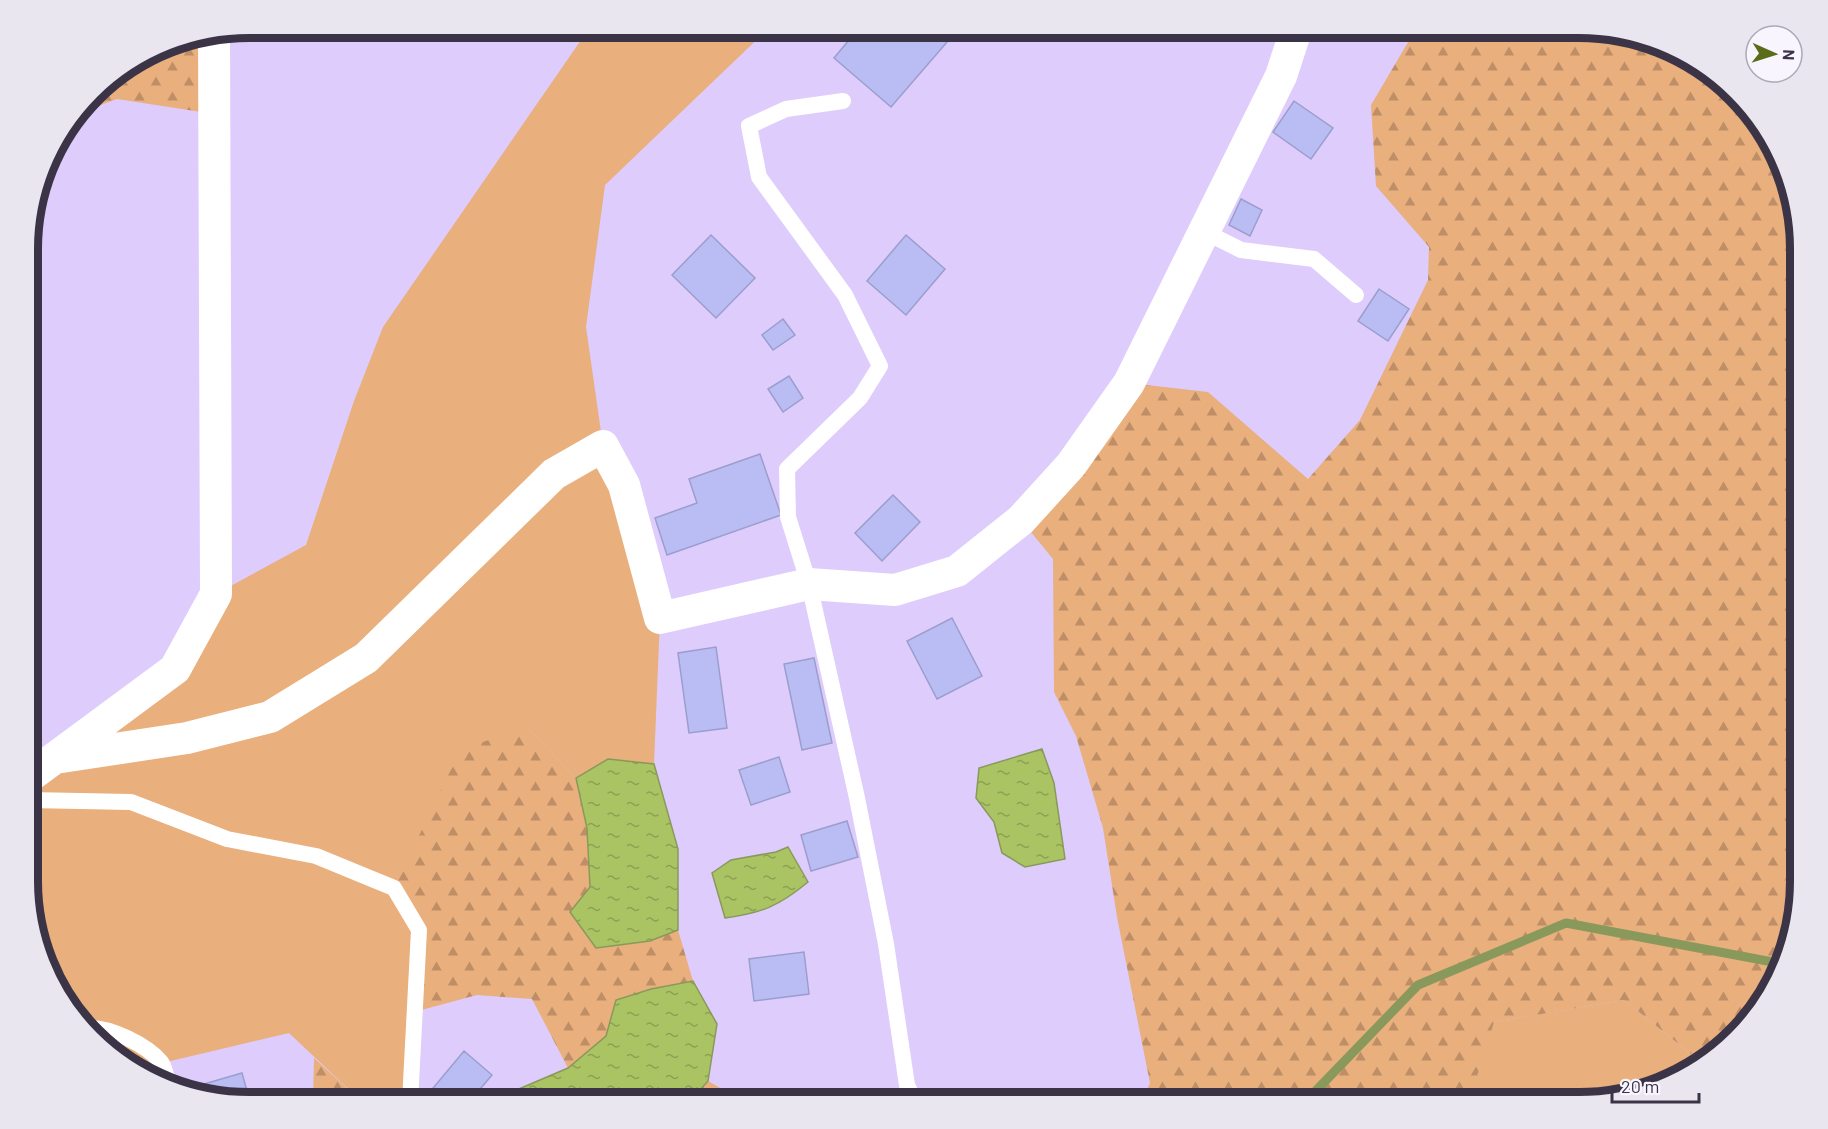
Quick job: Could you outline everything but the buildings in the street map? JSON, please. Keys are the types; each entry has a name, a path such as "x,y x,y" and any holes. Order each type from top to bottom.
{"street":[{"path":"55,758 187,738 270,717 366,658 554,474 603,446 624,485 660,618 810,584 895,590 957,570 1021,520 1071,465 1130,383 1281,76 1293,38"},
{"path":"38,770 175,669 216,594 214,40"}],"lane":[{"path":"843,101 786,109 749,126 759,177 845,295 880,366 860,398 787,469 788,517 810,584 857,798 886,944 907,1085 910,1092"},
{"path":"1205,232 1241,250 1314,259 1356,295"},
{"path":"38,800 131,802 227,839 315,856 394,888 419,930 411,1092"},
{"path":"97,1028 138,1044 162,1063 166,1074"}],"green space":[{"path":"582,38 759,38 605,185 586,327 603,446 660,618 654,764 608,759 576,778 526,727 419,930 411,1092 351,1092 289,1033 162,1063 166,1074 131,1056 99,1030 73,998 59,974 45,935 39,908 38,770 175,669 216,594 306,545 354,401 383,327"},
{"path":"1411,38 1607,39 1647,49 1673,59 1697,73 1738,109 1755,131 1769,155 1783,194 1790,235 1790,894 1786,922 1769,974 1755,998 1729,1030 1695,1057 1624,1000 1494,1022 1472,1091 1146,1091 1150,1083 1117,917 1103,828 1076,736 1054,692 1053,559 1021,520 1129,383 1208,392 1308,479 1360,420 1428,280 1429,247 1376,186 1371,105"},
{"path":"214,40 214,114 117,99 90,109 120,81 155,59"},
{"path":"526,727 576,778 587,828 590,888 571,913 596,948 650,941 678,930 693,981 651,989 616,1000 606,1036 568,1068 532,999 477,995 414,1012 419,930 394,888 460,750"},
{"path":"1624,1000 1695,1057 1673,1070 1647,1080 1607,1090 1472,1091 1493,1022"},
{"path":"314,1058 351,1092 313,1092"},
{"path":"708,1081 727,1092 698,1092"}],"water":[{"path":"1042,749 1054,783 1065,859 1025,867 1002,853 994,822 976,798 979,768"},
{"path":"608,759 654,764 678,849 678,930 650,941 596,948 570,912 590,887 587,828 576,778"},
{"path":"788,847 808,882 770,907 750,914 725,918 712,873 731,860 776,852"},
{"path":"693,981 717,1024 708,1081 698,1092 512,1092 568,1068 606,1036 616,1000 651,989"}],"waterway":[{"path":"1315,1091 1418,985 1566,923 1774,962"}]}
